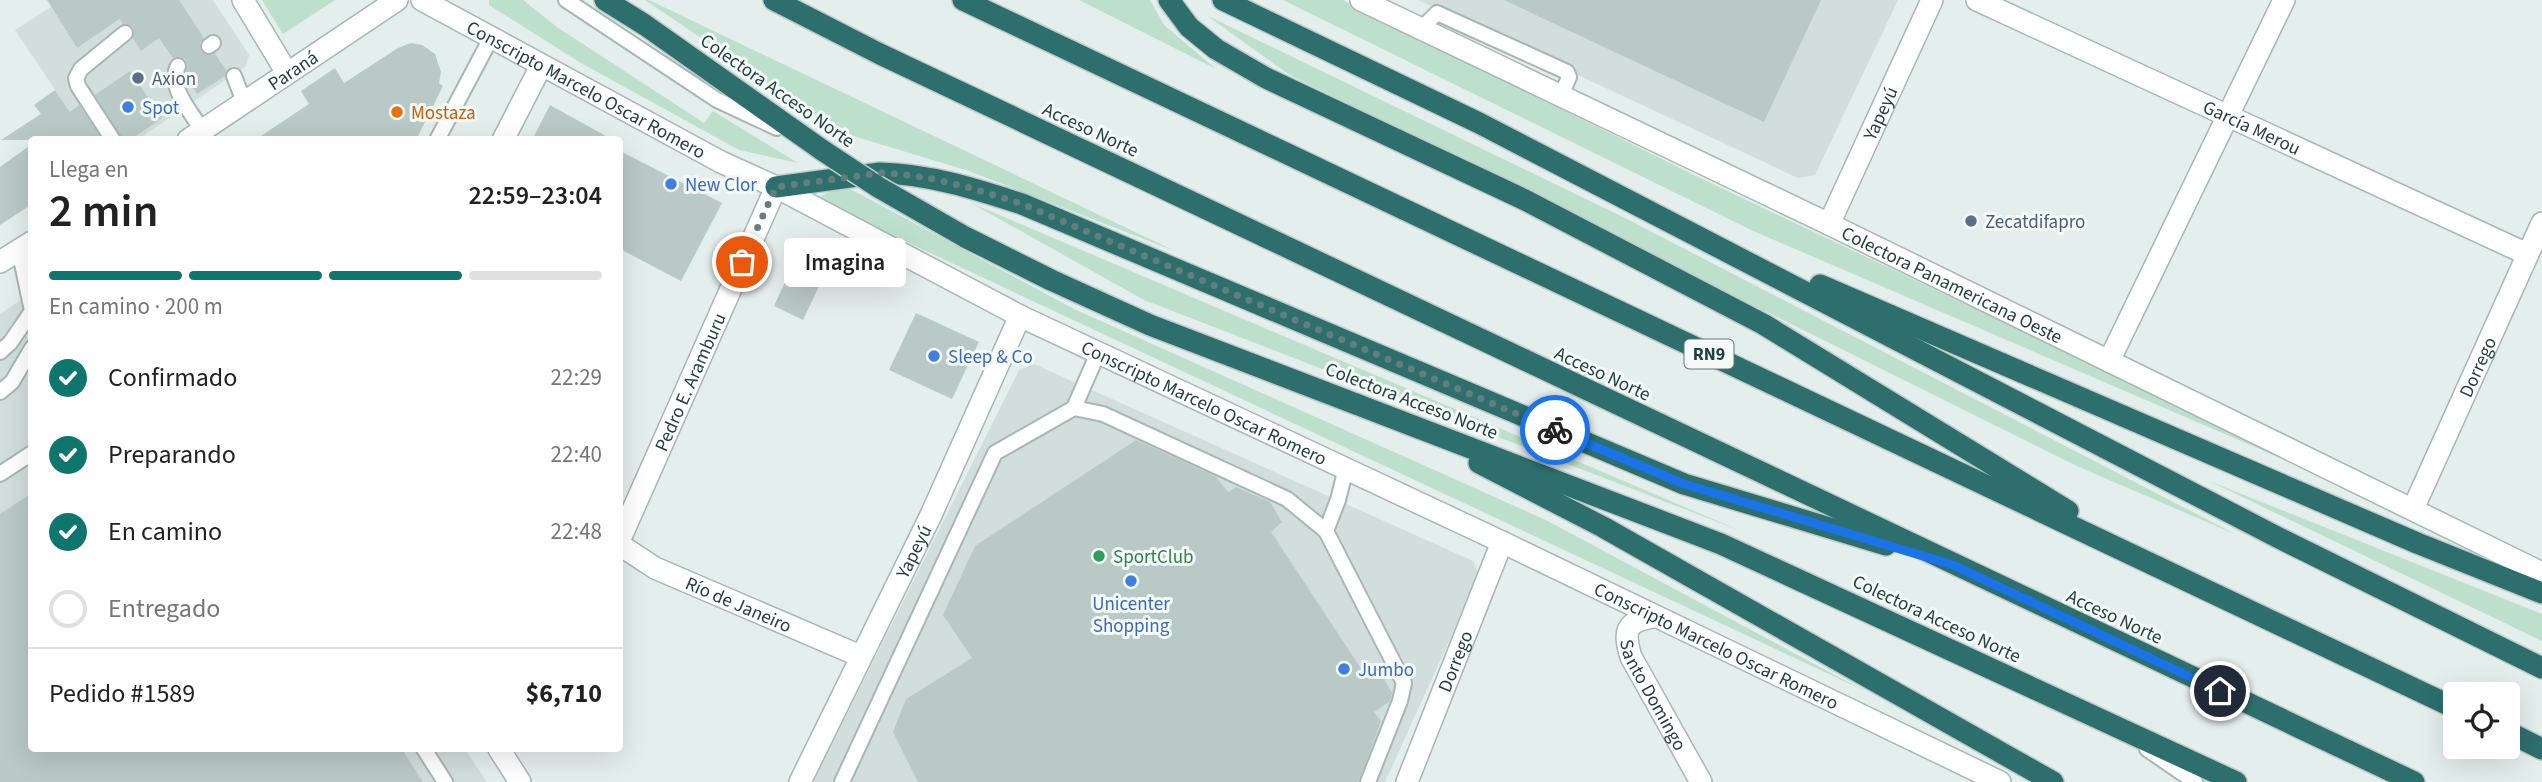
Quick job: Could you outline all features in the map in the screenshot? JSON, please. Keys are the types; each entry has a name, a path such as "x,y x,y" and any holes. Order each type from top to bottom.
{"highway":[{"name":"Colectora Acceso Norte","path":"605,0 878,187 1051,280 1150,325 1721,544 2236,782"},
{"name":"Acceso Norte","path":"774,0 880,54 2414,782"},
{"name":"RN9","path":"963,0 2443,702"},
{"path":"1169,0 1189,27 1216,49 1266,78 1525,200 1763,324 2163,569"},
{"path":"1223,0 1479,123 2350,575 2542,668"},
{"path":"776,187 880,173 957,183 1022,204 1684,484 1953,565"},
{"path":"1657,215 2417,544 2542,593"},
{"path":"1384,413 1603,527 2053,782"},
{"path":"2520,738 2542,749"}],"street":[{"path":"243,0 287,73"},
{"name":"Paraná","path":"195,135 397,0"},
{"name":"Conscripto Marcelo Oscar Romero","path":"422,0 721,162 776,187 1020,316 1502,542 2000,782"},
{"name":"Colectora Panamericana Oeste","path":"1361,0 1829,224 2542,573"},
{"name":"Yapeyú","path":"1829,224 1932,0"},
{"name":"García Merou","path":"1977,0 2527,254"},
{"path":"2109,361 2284,0"},
{"path":"505,136 541,66"},
{"name":"Pedro E. Aramburu","path":"623,532 776,187"},
{"name":"Dorrego","path":"2413,509 2542,223"},
{"path":"0,262 25,246"},
{"name":"Yapeyú","path":"800,782 931,514 1020,316"},
{"name":"Dorrego","path":"1407,782 1502,542"},
{"name":"Río de Janeiro","path":"623,547 655,568 860,656"},
{"name":"Santo Domingo","path":"1653,617 1635,620 1629,626 1628,647 1631,657 1701,782"},
{"path":"501,752 520,782"}],"lane":[{"path":"566,0 717,100 817,146"},
{"path":"110,136 78,86 76,78 81,69 125,33"},
{"path":"439,136 491,38"},
{"path":"178,66 174,75 175,85 195,135"},
{"path":"234,76 244,102"},
{"path":"25,246 28,274"},
{"path":"0,352 10,343 28,317"},
{"path":"842,782 995,453 1074,408 1098,354"},
{"path":"0,392 12,382 28,355"},
{"path":"1074,408 1104,414 1275,493 1287,499 1326,531 1404,683 1400,701 1368,782"},
{"path":"0,474 28,458"},
{"path":"1326,531 1346,468"},
{"path":"2105,720 2195,782"},
{"path":"426,752 445,782"}],"shaded area":[{"name":"Axion","path":"149,0 213,0 249,55 246,66 143,136 86,136 15,30 51,7 77,48"},
{"path":"1418,0 1898,0 1815,175 1798,178"},
{"path":"28,295 28,752 467,752 487,782 0,782 0,314"},
{"name":"Unicenter Shopping","path":"1034,364 1473,561 1479,575 1385,782 813,782 1019,370"}],"green space":[{"path":"262,0 335,0 283,34"},
{"path":"489,0 523,0 557,27 704,123 713,111 798,163 739,150 581,63 489,5"},
{"path":"645,0 1177,252 969,171 840,132"},
{"path":"1079,0 1150,0 1164,25 1216,69"},
{"path":"1283,0 1343,0 1696,176 2371,497 1751,230"},
{"path":"1206,15 1623,217 2237,535 2079,467 1290,75"},
{"path":"843,185 1074,309 1546,520 1863,690 815,199"},
{"path":"969,202 1741,531 1144,300"},
{"path":"2209,481 2542,614 2542,641"}],"building":[{"path":"47,0 179,0 204,38 200,43 201,51 206,55 215,54 226,70 225,76 197,94 185,76 185,59 173,58 159,38 141,51 133,38 133,27 123,24 120,19 77,48"},
{"path":"1504,0 1821,0 1764,122"},
{"name":"Mostaza","path":"411,43 422,45 435,54 441,72 439,83 443,86 418,136 261,136 309,104 301,91 335,68 344,83 398,48"},
{"name":"Spot","path":"130,71 162,118 136,136 121,136 95,95"},
{"path":"55,90 70,112 79,105 99,136 28,136 28,140 1,140 41,114 34,105"},
{"path":"550,105 606,136 534,136"},
{"path":"28,147 28,207 0,225 0,167"},
{"path":"623,153 722,203 681,281 623,251"},
{"path":"808,250 831,261 803,320 774,306 798,254"},
{"name":"Sleep & Co","path":"916,313 979,342 952,399 889,370"},
{"name":"Unicenter Shopping","path":"1136,440 1215,476 1228,492 1236,487 1270,502 1282,522 1271,532 1368,679 1380,672 1392,693 1390,701 1374,712 1381,721 1359,782 918,782 893,732 906,699 972,658 943,615 975,546"},
{"path":"28,496 28,752 404,752 423,782 0,782 0,514"}],"way so far":[{"path":"742,262 776,187 880,173 957,183 1022,204 1555,430"}],"place":[{"name":"Axion","path":"138,78"},
{"name":"Spot","path":"128,107"},
{"name":"Mostaza","path":"397,112"},
{"name":"New Clor","path":"671,184"},
{"name":"Zecatdifapro","path":"1971,221"},
{"name":"Imagina","path":"742,262"},
{"name":"Sleep & Co","path":"934,356"},
{"name":"SportClub","path":"1099,556"},
{"name":"Unicenter Shopping","path":"1131,581"},
{"name":"Jumbo","path":"1344,669"}],"route":[{"path":"1555,430 1684,484 1953,565 2220,691"}]}
